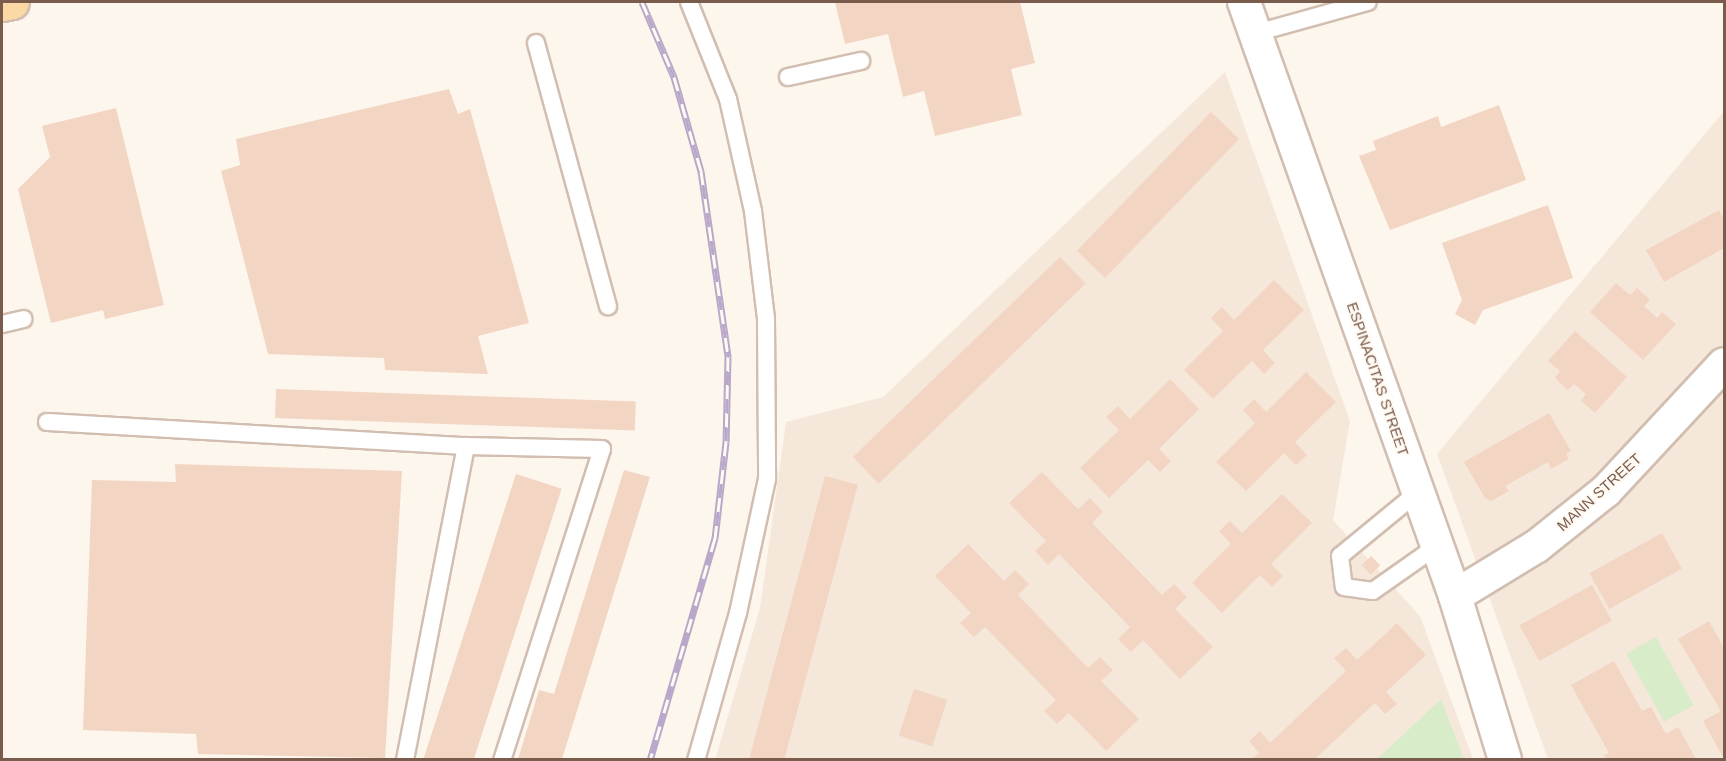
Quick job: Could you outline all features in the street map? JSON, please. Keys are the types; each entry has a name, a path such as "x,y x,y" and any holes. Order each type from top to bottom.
{"main road":[{"path":"2,4 12,2"}],"street":[{"name":"ESPINACITAS STREET","path":"1244,2 1455,596 1505,759"},
{"name":"MANN STREET","path":"1455,596 1537,546 1606,491 1725,364"}],"lane":[{"path":"689,2 728,99 753,211 766,319 767,479 738,613 696,759"},
{"path":"1256,33 1368,2"},
{"path":"536,43 608,306"},
{"path":"788,77 861,61"},
{"path":"2,324 23,320"},
{"path":"47,422 466,446 602,449 502,759"},
{"path":"405,759 466,446"},
{"path":"1418,492 1340,556 1344,587 1373,591 1437,546"}],"shaded area":[{"path":"1225,72 1350,421 1333,520 1420,616 1473,759 715,760 760,608 786,422 883,397"},
{"path":"1724,111 1724,759 1548,759 1437,454"}],"green space":[{"path":"1656,637 1694,705 1664,722 1626,653"},
{"path":"1441,699 1464,759 1377,759"}],"building":[{"path":"835,2 1020,2 1035,63 1011,69 1022,115 935,136 924,91 903,97 888,34 845,44"},
{"path":"449,89 458,114 470,109 529,323 478,336 488,374 385,370 384,358 268,354 221,171 240,165 236,139"},
{"path":"1499,105 1526,180 1390,230 1359,156 1376,150 1373,141 1438,116 1441,127"},
{"path":"116,108 164,305 105,319 103,310 51,323 18,189 50,157 42,126"},
{"path":"1211,112 1239,139 1105,278 1077,251"},
{"path":"1548,205 1573,278 1483,310 1475,325 1455,314 1462,300 1442,243"},
{"path":"1719,210 1724,220 1724,248 1664,282 1646,250"},
{"path":"1060,257 1086,284 879,484 853,457"},
{"path":"1274,280 1304,310 1263,350 1275,363 1264,374 1252,361 1213,399 1184,370 1223,331 1211,318 1222,307 1234,320"},
{"path":"1616,283 1630,295 1637,288 1650,300 1644,306 1657,318 1662,312 1676,324 1643,360 1590,312"},
{"path":"1575,331 1627,377 1595,413 1581,401 1586,394 1574,384 1568,390 1555,378 1560,371 1548,361"},
{"path":"1306,372 1336,402 1295,442 1307,455 1296,465 1284,453 1246,491 1216,462 1255,423 1243,410 1254,399 1266,412"},
{"path":"1170,379 1199,409 1159,449 1171,461 1160,472 1148,460 1109,498 1080,468 1119,430 1106,417 1118,406 1130,419"},
{"path":"276,389 636,402 635,431 275,418"},
{"path":"1549,413 1571,451 1566,454 1569,459 1551,469 1548,462 1505,486 1509,491 1491,501 1485,498 1464,462"},
{"path":"175,464 402,471 385,758 198,754 196,734 83,730 92,480 176,482"},
{"path":"624,470 650,477 562,759 518,759 539,690 554,694"},
{"path":"1042,472 1078,509 1090,498 1103,512 1092,523 1162,595 1174,584 1187,597 1175,609 1213,647 1180,679 1143,640 1131,652 1118,639 1130,627 1059,554 1048,565 1035,551 1046,541 1009,503"},
{"path":"516,474 562,489 474,760 423,759"},
{"path":"825,476 858,485 784,760 749,758"},
{"path":"1282,494 1312,523 1271,564 1283,576 1272,587 1260,575 1222,613 1192,583 1231,544 1219,531 1230,521 1242,533"},
{"path":"1662,533 1682,569 1609,609 1589,573"},
{"path":"968,544 1004,581 1015,570 1029,584 1018,595 1088,668 1100,657 1113,670 1101,681 1139,719 1106,751 1069,713 1057,724 1044,711 1056,700 985,627 974,637 960,623 971,613 935,576"},
{"path":"1371,556 1380,565 1371,574 1362,565"},
{"path":"1592,585 1612,621 1539,661 1519,625"},
{"path":"1709,621 1724,648 1724,759 1703,721 1721,711 1678,639"},
{"path":"1397,623 1426,655 1386,692 1397,704 1385,714 1375,703 1315,759 1252,759 1259,753 1249,741 1260,731 1270,743 1346,671 1334,658 1346,648 1357,660"},
{"path":"1614,661 1642,711 1651,707 1666,734 1678,727 1696,759 1606,759 1604,755 1609,753 1571,685"},
{"path":"914,689 947,700 932,746 899,736"}],"railway":[{"path":"642,2 674,77 701,171 728,357 726,442 715,538 650,760"}]}
